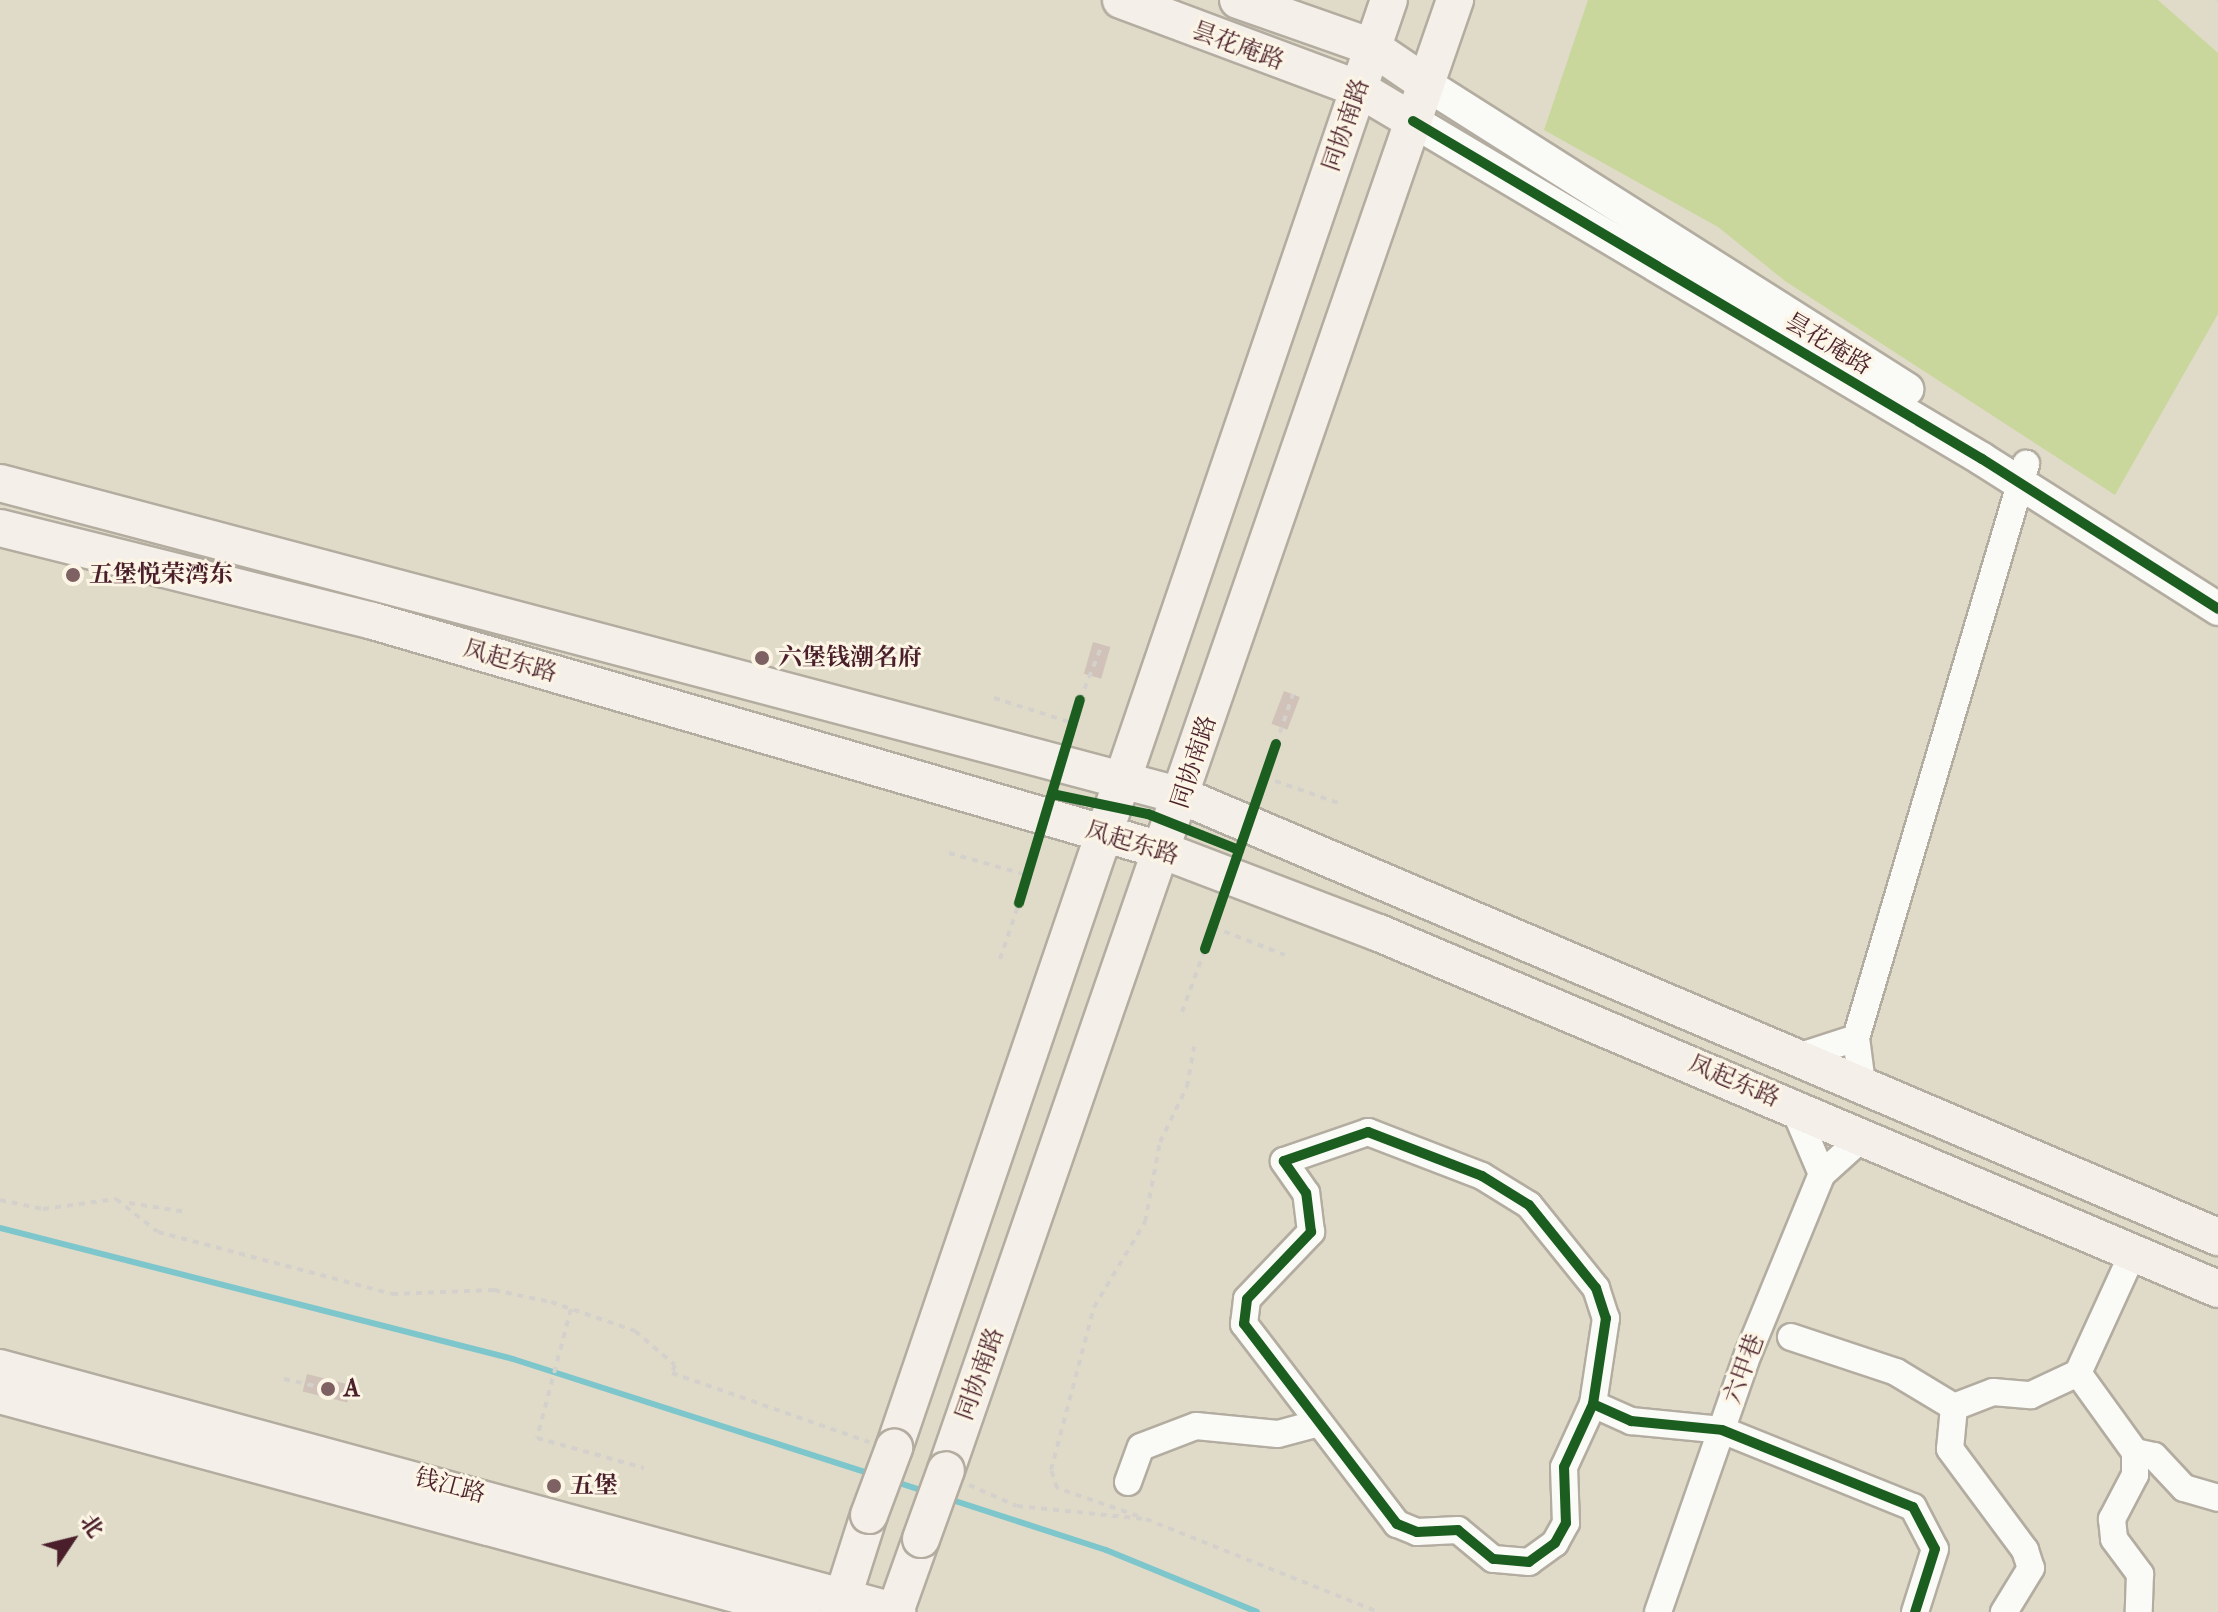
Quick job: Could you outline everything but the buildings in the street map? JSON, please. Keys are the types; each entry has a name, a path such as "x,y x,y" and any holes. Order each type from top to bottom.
{"main road":[{"name":"昙花庵路","path":"1121,0 1359,89 1413,121"},
{"name":"昙花庵路","path":"1238,0 1372,47 1426,84"},
{"name":"同协南路","path":"840,1602 869,1515 886,1447 1108,835 1121,785 1389,0"},
{"name":"同协南路","path":"896,1612 921,1539 954,1476 1182,796 1455,0"},
{"name":"凤起东路","path":"0,483 1121,785 1182,796 1863,1091 2218,1237"},
{"name":"凤起东路","path":"0,528 373,621 1164,851 1793,1106 2218,1289"},
{"name":"钱江路","path":"0,1368 840,1602 896,1612"},
{"name":"钱江路","path":"0,1395 802,1612"}],"street":[{"name":"昙花庵路","path":"1426,84 2023,473 2218,609"},
{"name":"昙花庵路","path":"1413,121 2218,584"},
{"path":"1863,1091 1856,1038 2023,473"},
{"path":"1790,1059 1856,1038"},
{"path":"1793,1106 1822,1174"},
{"path":"1368,1132 1482,1176 1529,1205 1568,1249 1596,1288 1606,1318 1593,1404 1564,1467 1566,1523 1543,1552 1511,1564 1458,1530 1397,1524 1252,1341 1244,1324 1247,1299 1311,1232 1306,1193 1284,1161 1368,1132"},
{"name":"六甲巷","path":"1658,1612 1722,1430 1822,1174 1864,1136"},
{"path":"1954,1407 1993,1392 2031,1395 2078,1373 2133,1253"},
{"path":"1791,1337 1896,1372 1954,1407"},
{"path":"2078,1373 2135,1452 2135,1475 2112,1519 2114,1539 2140,1574 2139,1612"},
{"path":"1593,1404 1631,1421 1722,1430 1913,1507 1935,1549 1915,1612"},
{"path":"1954,1407 1950,1449 2025,1550 2031,1568 2004,1612"},
{"path":"1128,1482 1141,1447 1196,1426 1278,1434 1316,1424"},
{"path":"2135,1452 2154,1456 2184,1488 2218,1498"}],"path":[{"path":"1069,737 1102,645"},
{"path":"1259,791 1293,694"},
{"path":"994,698 1073,723"},
{"path":"1270,760 1341,804"},
{"path":"949,853 1027,875"},
{"path":"1000,959 1031,862"},
{"path":"1182,1012 1217,914"},
{"path":"1213,927 1285,955"},
{"path":"1194,1047 1190,1078 1160,1142 1145,1222 1094,1307 1051,1470 1057,1488 1145,1519 1378,1612"},
{"path":"0,1200 43,1209 129,1203 186,1212"},
{"path":"129,1203 158,1232 392,1294 494,1290 571,1309 635,1331 675,1365 672,1373 886,1447"},
{"path":"571,1309 537,1438 644,1468"},
{"path":"284,1379 341,1392"},
{"path":"954,1476 1017,1506 1145,1519"}],"green space":[{"path":"1588,0 2158,0 2218,53 2218,314 2115,495 1785,281 1718,227 1544,130"}],"waterway":[{"path":"0,1228 513,1359 874,1475"},
{"path":"896,1482 927,1492"},
{"path":"949,1499 1106,1550 1257,1612"}],"cycle path":[{"path":"1413,121 1982,459 2218,609"},
{"path":"1019,903 1080,700"},
{"path":"1205,949 1276,744"},
{"path":"1052,794 1148,814 1239,850"},
{"path":"1593,1404 1564,1467 1566,1523 1555,1543 1529,1562 1493,1559 1458,1530 1417,1532 1397,1524 1244,1324 1247,1299 1311,1232 1306,1193 1284,1161 1368,1132 1482,1176 1529,1205 1596,1288 1606,1318 1593,1404 1631,1421 1722,1430 1913,1507 1935,1549 1915,1612"}],"place":[{"name":"五堡悦荣湾东","path":"73,575"},
{"name":"六堡钱潮名府","path":"762,658"},
{"name":"A","path":"328,1389"},
{"name":"五堡","path":"554,1486"}]}
